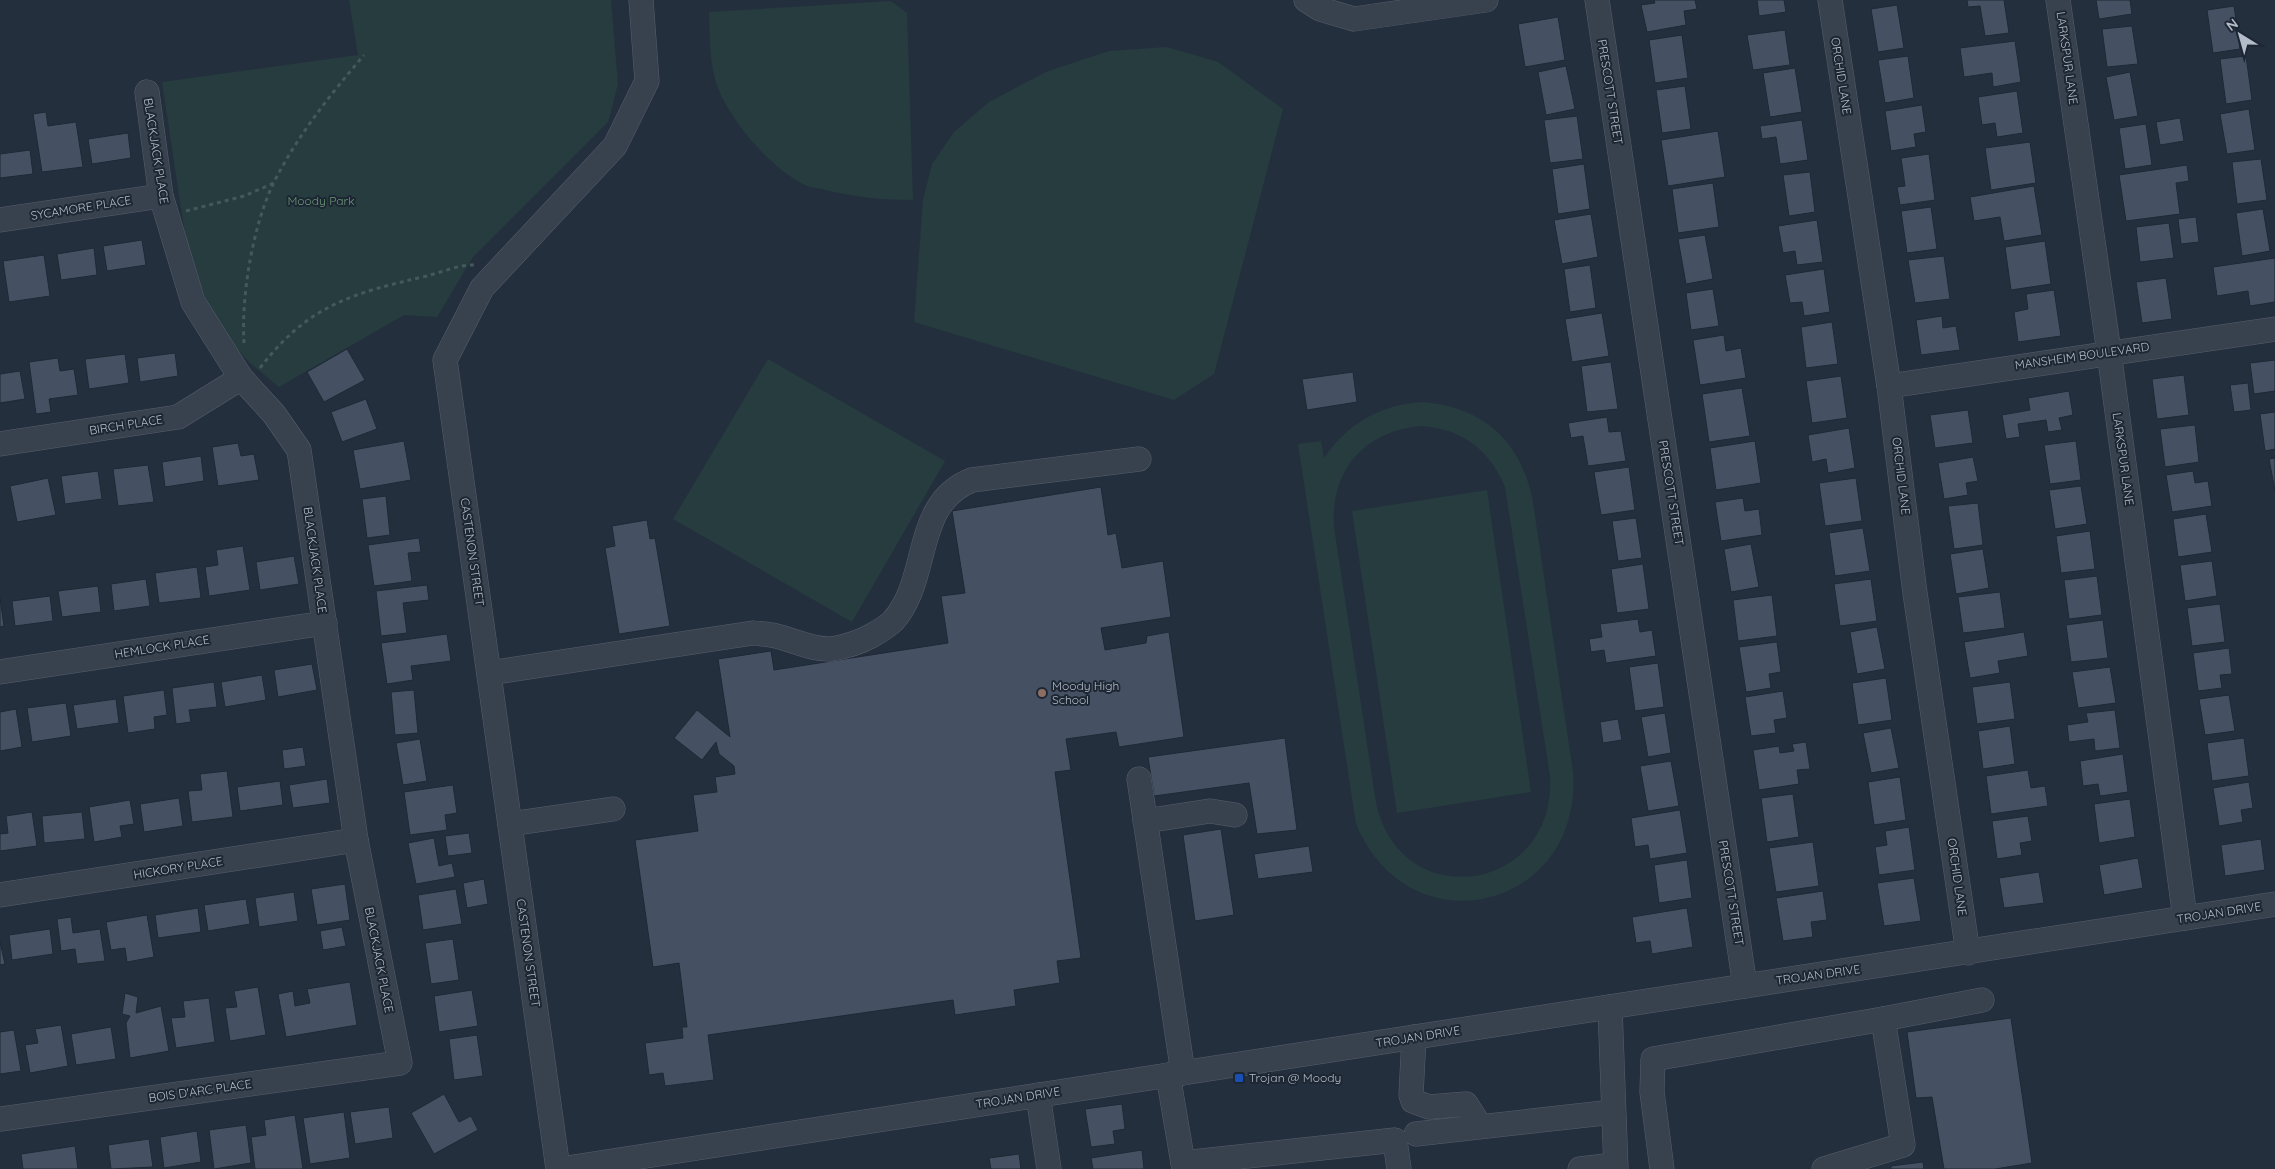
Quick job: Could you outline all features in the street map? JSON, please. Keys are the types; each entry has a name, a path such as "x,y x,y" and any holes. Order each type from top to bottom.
{"street":[{"name":"CASTENON STREET","path":"560,1169 445,360 482,288 615,146 647,81 641,0"},
{"path":"1306,0 1320,9 1354,19 1486,0"},
{"name":"PRESCOTT STREET","path":"1596,0 1745,986"},
{"name":"ORCHID LANE","path":"1830,0 1889,386 1915,593 1968,953"},
{"name":"LARKSPUR LANE","path":"2058,0 2109,352 2185,918"},
{"name":"BLACKJACK PLACE","path":"147,92 165,206 193,302 299,450 356,840 400,1063"},
{"name":"SYCAMORE PLACE","path":"0,220 165,206"},
{"name":"MANSHEIM BOULEVARD","path":"1889,386 2275,329"},
{"name":"BIRCH PLACE","path":"0,444 178,417 244,371"},
{"path":"489,673 753,634 775,636 801,645 831,649 862,640 892,622 904,604 916,579 928,527 938,507 949,494 962,484 972,480 1139,459"},
{"name":"HEMLOCK PLACE","path":"0,672 324,623"},
{"path":"1138,779 1145,821 1176,1074 1184,1166 1395,1140 1399,1169"},
{"path":"510,824 613,809"},
{"path":"1145,821 1210,811 1235,815"},
{"name":"HICKORY PLACE","path":"0,895 356,840"},
{"name":"TROJAN DRIVE","path":"560,1169 1968,953 2275,904"},
{"path":"1662,1169 1652,1092 1653,1059 1882,1020 1982,1000"},
{"path":"1580,1169 1615,1167 1610,1007"},
{"path":"1824,1169 1903,1145 1882,1020"},
{"path":"1414,1037 1410,1094 1413,1101 1429,1107 1466,1104 1480,1126"},
{"name":"BOIS D'ARC PLACE","path":"0,1119 400,1063"},
{"path":"1038,1095 1049,1169"},
{"path":"1416,1134 1613,1112"}],"path":[{"path":"244,371 244,302 250,261 266,201 299,139 327,99 364,55"},
{"path":"165,206 244,196 274,183"},
{"path":"244,371 282,342 301,324 326,308 354,296 474,264 493,277"}],"green space":[{"name":"Moody Park","path":"349,0 611,0 618,84 608,122 473,257 437,317 404,315 279,387 250,363 223,334 203,293 185,235 162,82 358,55"},
{"path":"891,1 907,13 913,200 856,196 805,185 791,177 765,156 742,129 724,101 713,70 710,50 709,12"},
{"path":"1167,47 1218,62 1283,109 1214,374 1174,400 914,322 923,200 932,164 954,132 989,102 1046,72 1109,51"},
{"path":"768,359 945,461 852,622 673,519"},
{"path":"1422,402 1443,405 1463,411 1494,429 1507,442 1517,458 1526,476 1532,496 1573,772 1569,819 1551,856 1523,883 1488,898 1451,900 1414,889 1381,864 1356,824 1298,444 1321,441 1324,458 1344,435 1366,418 1392,407","holes":["1422,426 1436,428 1462,437 1483,452 1499,474 1505,487 1550,776 1546,815 1529,845 1505,866 1475,876 1444,875 1415,863 1391,839 1376,803 1334,527 1334,506 1338,488 1345,471 1355,457 1368,445 1384,435 1402,429"]},
{"path":"1487,490 1531,792 1397,813 1352,511"}],"building":[{"path":"1654,0 1695,0 1697,9 1684,11 1686,25 1647,32 1641,5 1655,3"},
{"path":"1757,0 1784,0 1786,12 1759,16"},
{"path":"1967,0 2004,0 2009,33 1985,36 1980,6 1968,7"},
{"path":"2096,0 2130,0 2132,14 2099,19"},
{"path":"1897,5 1904,48 1878,52 1871,9"},
{"path":"2234,6 2240,49 2213,53 2207,10"},
{"path":"1558,17 1565,60 1525,67 1518,24"},
{"path":"2132,26 2138,64 2107,67 2102,29"},
{"path":"1785,30 1790,65 1753,70 1747,35"},
{"path":"1682,35 1688,78 1655,83 1649,40"},
{"path":"2015,41 2021,82 1993,87 1992,73 1964,77 1960,48"},
{"path":"1908,56 1914,98 1885,103 1878,60"},
{"path":"2246,56 2252,100 2226,104 2220,59"},
{"path":"1566,66 1575,109 1546,115 1538,72"},
{"path":"1795,68 1802,112 1770,117 1763,73"},
{"path":"2130,72 2138,116 2114,120 2106,77"},
{"path":"1685,86 1691,129 1662,133 1656,90"},
{"path":"2017,91 2023,133 1997,137 1995,123 1982,125 1978,97"},
{"path":"1922,105 1926,132 1914,134 1916,147 1891,151 1885,111"},
{"path":"2249,109 2255,150 2227,154 2220,114"},
{"path":"46,112 48,126 76,122 83,167 42,172 33,114"},
{"path":"1577,116 1583,159 1550,163 1544,120"},
{"path":"2180,118 2184,141 2160,145 2156,122"},
{"path":"1802,120 1808,160 1780,164 1776,137 1762,139 1760,126"},
{"path":"2146,124 2152,165 2125,169 2119,128"},
{"path":"1718,131 1725,177 1668,186 1661,140"},
{"path":"128,133 131,158 92,164 88,139"},
{"path":"2030,142 2036,183 1991,190 1985,148"},
{"path":"30,150 33,174 0,178 0,154"},
{"path":"1929,154 1935,200 1900,205 1897,187 1905,186 1901,158"},
{"path":"2261,159 2267,200 2237,204 2232,162"},
{"path":"1584,164 1590,209 1558,214 1552,169"},
{"path":"2187,165 2189,181 2176,183 2180,214 2126,221 2119,175"},
{"path":"1810,172 1815,212 1789,216 1783,175"},
{"path":"1713,183 1719,227 1678,233 1672,189"},
{"path":"2034,186 2042,235 2004,241 2000,217 1974,221 1970,197"},
{"path":"1931,207 1937,249 1907,253 1901,211"},
{"path":"2263,209 2270,251 2242,256 2236,213"},
{"path":"1591,214 1598,257 1562,264 1554,220"},
{"path":"2196,217 2199,242 2181,244 2178,219"},
{"path":"1817,220 1823,262 1797,265 1795,251 1783,253 1778,226"},
{"path":"2169,223 2174,258 2140,262 2136,227"},
{"path":"1705,235 1713,279 1686,284 1678,239"},
{"path":"142,240 146,265 107,271 103,246"},
{"path":"2045,241 2051,284 2011,290 2005,247"},
{"path":"94,248 97,275 61,280 57,254"},
{"path":"44,255 50,296 9,302 3,261"},
{"path":"1944,256 1950,299 1915,303 1908,260"},
{"path":"2275,258 2275,302 2250,306 2248,291 2217,296 2213,267"},
{"path":"1590,265 1596,308 1570,312 1564,269"},
{"path":"1824,269 1830,312 1804,316 1802,302 1790,303 1785,275"},
{"path":"2166,278 2172,319 2142,323 2136,282"},
{"path":"1713,289 1719,326 1691,330 1686,293"},
{"path":"2054,290 2061,336 2018,342 2014,312 2028,309 2026,294"},
{"path":"1602,313 1609,356 1572,362 1565,319"},
{"path":"1942,316 1943,328 1956,326 1960,350 1921,355 1916,320"},
{"path":"1832,322 1838,364 1806,368 1801,327"},
{"path":"1724,335 1726,351 1741,348 1746,378 1700,385 1693,340"},
{"path":"347,349 365,380 324,402 307,372"},
{"path":"175,353 178,376 140,382 137,358"},
{"path":"125,354 129,383 89,389 85,359"},
{"path":"58,358 60,371 74,369 78,395 49,399 51,412 36,414 29,362"},
{"path":"2275,360 2275,391 2254,394 2250,363"},
{"path":"1611,362 1618,409 1587,412 1581,366"},
{"path":"20,371 25,399 0,403 0,374"},
{"path":"1353,372 1357,402 1307,410 1302,379"},
{"path":"2184,375 2189,415 2157,419 2152,379"},
{"path":"1841,376 1847,418 1812,423 1806,381"},
{"path":"2248,383 2251,410 2234,412 2230,385"},
{"path":"1742,388 1750,436 1709,442 1702,394"},
{"path":"2069,391 2073,415 2059,418 2062,430 2048,432 2046,420 2018,424 2020,437 2006,439 2002,415 2030,410 2028,398"},
{"path":"366,399 377,429 342,442 331,412"},
{"path":"1968,410 1973,443 1935,448 1930,415"},
{"path":"2275,412 2275,449 2265,451 2260,414"},
{"path":"1607,417 1609,432 1621,431 1626,461 1588,466 1583,436 1571,438 1568,423"},
{"path":"2195,425 2199,462 2165,467 2160,429"},
{"path":"1849,428 1855,468 1828,473 1826,459 1812,462 1808,435"},
{"path":"404,441 411,480 360,489 353,450"},
{"path":"1755,441 1761,483 1716,490 1710,448"},
{"path":"2076,441 2081,480 2050,484 2044,445"},
{"path":"238,443 241,456 254,454 259,480 218,486 212,447"},
{"path":"201,456 204,481 165,487 162,462"},
{"path":"1973,457 1978,481 1966,483 1968,495 1944,499 1938,463"},
{"path":"2275,458 2275,491 2269,459"},
{"path":"148,465 154,502 118,506 113,469"},
{"path":"1629,467 1635,510 1601,515 1594,472"},
{"path":"98,471 102,499 65,504 61,476"},
{"path":"2193,471 2195,483 2208,481 2212,506 2172,512 2166,475"},
{"path":"48,478 56,515 17,522 10,486"},
{"path":"1856,478 1862,521 1825,526 1819,483"},
{"path":"2081,486 2087,524 2055,529 2049,490"},
{"path":"1101,487 1108,535 1116,533 1122,568 1163,561 1171,617 1101,628 1105,650 1146,643 1147,636 1169,632 1184,737 1119,747 1116,732 1066,739 1071,770 1055,772 1081,958 1057,961 1060,983 1014,990 1016,1006 955,1015 953,1000 708,1035 714,1080 665,1086 663,1073 649,1075 645,1043 683,1038 682,1027 687,1027 679,963 653,967 635,840 698,831 693,795 717,792 715,777 735,774 734,766 719,754 716,742 702,760 674,738 697,710 730,737 718,659 771,651 774,670 948,643 941,596 965,593 952,511"},
{"path":"386,496 390,535 367,538 362,499"},
{"path":"1743,498 1745,511 1759,509 1762,535 1721,541 1715,502"},
{"path":"1978,503 1983,545 1954,549 1948,506"},
{"path":"2206,514 2212,552 2178,557 2173,519"},
{"path":"1636,518 1642,558 1618,561 1612,521"},
{"path":"647,520 650,539 655,538 670,626 619,634 605,548 615,546 612,526"},
{"path":"1863,528 1870,571 1835,576 1829,533"},
{"path":"2090,531 2095,569 2061,573 2056,536"},
{"path":"419,538 421,552 408,553 412,581 374,586 368,545"},
{"path":"1751,544 1759,587 1731,592 1724,549"},
{"path":"243,546 250,590 209,596 205,567 218,565 216,550"},
{"path":"1983,549 1989,588 1956,594 1950,554"},
{"path":"294,556 299,584 260,590 256,562"},
{"path":"2212,561 2217,596 2185,601 2180,565"},
{"path":"1643,564 1649,609 1617,613 1611,569"},
{"path":"197,567 201,598 159,603 155,573"},
{"path":"2097,576 2102,615 2069,619 2064,580"},
{"path":"146,579 150,606 114,611 111,584"},
{"path":"1871,579 1877,621 1840,626 1834,584"},
{"path":"427,585 429,600 403,603 407,633 381,636 376,591"},
{"path":"98,586 101,612 62,617 58,591"},
{"path":"2000,592 2005,628 1963,633 1958,597"},
{"path":"1772,595 1777,636 1738,641 1733,600"},
{"path":"50,596 53,621 15,626 12,601"},
{"path":"0,598 4,626 0,627"},
{"path":"2220,604 2225,642 2192,646 2187,608"},
{"path":"1638,619 1640,632 1652,630 1656,656 1606,663 1604,650 1591,652 1589,639 1602,637 1600,624"},
{"path":"2103,620 2108,658 2071,662 2066,625"},
{"path":"1877,627 1885,669 1857,674 1850,632"},
{"path":"2024,632 2028,656 1998,661 2000,673 1970,678 1964,642"},
{"path":"447,634 451,661 411,666 413,680 387,684 381,643"},
{"path":"1777,642 1781,672 1769,674 1771,688 1746,692 1739,647"},
{"path":"2229,648 2232,674 2220,675 2222,688 2198,691 2193,653"},
{"path":"1658,663 1664,707 1635,711 1629,667"},
{"path":"312,664 317,690 278,697 274,670"},
{"path":"2110,667 2116,703 2078,708 2072,672"},
{"path":"262,675 266,700 225,707 221,682"},
{"path":"1886,678 1892,720 1858,725 1852,683"},
{"path":"214,682 217,707 189,710 191,722 176,724 172,688"},
{"path":"2010,682 2015,719 1977,724 1972,687"},
{"path":"164,690 167,715 154,717 155,729 128,733 123,696"},
{"path":"414,690 418,733 395,735 391,692"},
{"path":"1783,691 1787,718 1774,720 1776,733 1751,736 1745,697"},
{"path":"2229,695 2235,731 2205,735 2199,699"},
{"path":"116,699 119,723 77,729 73,705"},
{"path":"66,703 71,736 32,742 27,708"},
{"path":"16,709 22,747 0,751 0,712"},
{"path":"2115,710 2120,748 2095,751 2094,739 2069,742 2067,725 2088,722 2086,713"},
{"path":"1665,713 1671,753 1648,757 1641,717"},
{"path":"1618,719 1622,740 1603,743 1600,722"},
{"path":"2010,726 2015,764 1983,769 1978,731"},
{"path":"1891,728 1899,768 1871,773 1863,733"},
{"path":"1285,738 1297,830 1257,834 1249,783 1154,796 1148,757"},
{"path":"2244,738 2249,776 2212,781 2207,743"},
{"path":"420,739 427,781 403,785 396,743"},
{"path":"1806,742 1810,769 1797,770 1799,784 1759,790 1753,750 1779,746 1780,753 1794,751 1792,744"},
{"path":"303,747 306,766 284,769 282,750"},
{"path":"2123,754 2128,792 2100,796 2098,784 2083,786 2080,761"},
{"path":"1671,761 1679,806 1648,811 1640,766"},
{"path":"2028,770 2031,788 2045,786 2048,806 1991,814 1986,776"},
{"path":"227,771 233,817 192,822 188,791 202,790 200,774"},
{"path":"1900,777 1906,820 1874,825 1868,782"},
{"path":"327,779 330,803 293,808 289,785"},
{"path":"280,781 283,805 240,811 237,787"},
{"path":"2249,782 2253,808 2241,810 2243,822 2219,826 2213,788"},
{"path":"453,785 457,813 445,815 447,830 410,835 404,792"},
{"path":"1793,794 1799,837 1767,842 1761,798"},
{"path":"179,798 183,826 144,832 140,804"},
{"path":"2130,799 2135,837 2099,843 2094,804"},
{"path":"130,800 134,824 120,826 122,837 94,842 89,807"},
{"path":"1680,810 1687,853 1650,859 1648,845 1635,847 1631,818"},
{"path":"32,812 37,846 0,851 0,834 8,833 6,816"},
{"path":"82,812 85,839 44,843 42,816"},
{"path":"2028,816 2032,841 2020,843 2022,855 1997,859 1992,821"},
{"path":"1909,827 1915,870 1879,875 1875,847 1887,845 1885,831"},
{"path":"1221,829 1234,915 1195,921 1183,835"},
{"path":"469,833 472,853 448,856 445,836"},
{"path":"434,838 439,866 452,863 455,877 416,884 408,843"},
{"path":"2261,839 2265,870 2225,876 2221,845"},
{"path":"1813,842 1819,886 1776,892 1769,848"},
{"path":"1309,846 1313,872 1258,879 1254,854"},
{"path":"2138,858 2143,888 2104,895 2099,865"},
{"path":"1687,860 1692,898 1659,903 1654,865"},
{"path":"2039,872 2044,903 2004,908 1999,878"},
{"path":"1914,878 1921,921 1884,926 1877,883"},
{"path":"484,879 488,904 467,908 463,883"},
{"path":"345,884 350,920 317,925 311,889"},
{"path":"456,889 462,924 423,930 418,895"},
{"path":"1823,891 1827,920 1811,922 1813,937 1783,941 1776,898"},
{"path":"294,892 298,921 259,927 255,898"},
{"path":"246,899 250,924 208,931 204,905"},
{"path":"198,908 201,932 158,938 155,915"},
{"path":"1687,908 1693,947 1652,954 1650,941 1636,943 1632,917"},
{"path":"147,915 154,957 127,962 125,948 111,950 106,922"},
{"path":"71,917 73,933 100,929 105,961 77,964 75,949 61,951 57,919"},
{"path":"342,927 346,946 323,950 320,931"},
{"path":"50,929 53,954 12,960 9,935"},
{"path":"453,939 459,980 431,984 425,943"},
{"path":"0,942 5,964 0,965"},
{"path":"350,982 357,1025 286,1037 278,994 293,991 295,1006 310,1003 307,989"},
{"path":"258,987 266,1035 230,1041 225,1008 237,1007 234,991"},
{"path":"472,990 478,1026 439,1032 434,996"},
{"path":"125,993 138,997 136,1013 161,1006 169,1051 130,1058 126,1023 130,1016 122,1014"},
{"path":"209,998 215,1042 176,1048 171,1018 185,1017 183,1001"},
{"path":"2011,1018 2032,1163 1995,1169 1944,1169 1932,1097 1916,1098 1907,1032"},
{"path":"61,1025 68,1066 30,1073 25,1045 38,1043 35,1029"},
{"path":"111,1027 116,1059 76,1065 71,1034"},
{"path":"14,1030 21,1071 0,1074 0,1032"},
{"path":"477,1035 483,1076 454,1080 449,1039"},
{"path":"444,1094 459,1122 471,1116 478,1130 434,1154 411,1113"},
{"path":"1122,1104 1125,1129 1113,1131 1115,1144 1091,1147 1085,1109"},
{"path":"389,1107 393,1138 355,1144 350,1112"},
{"path":"344,1112 350,1158 310,1164 303,1118"},
{"path":"295,1115 303,1169 255,1169 251,1137 266,1135 264,1120"},
{"path":"246,1125 251,1163 214,1169 209,1130"},
{"path":"197,1131 201,1162 164,1168 160,1137"},
{"path":"149,1139 153,1167 111,1169 108,1145"},
{"path":"75,1146 78,1169 23,1169 21,1154"},
{"path":"1142,1150 1144,1169 1093,1169 1091,1158"},
{"path":"1019,1154 1021,1169 991,1169 989,1158"},
{"path":"1923,1162 1924,1169 1891,1169 1891,1166"}],"place":[{"name":"Moody High School","path":"1042,693"},
{"name":"Trojan @ Moody","path":"1239,1078"}]}
